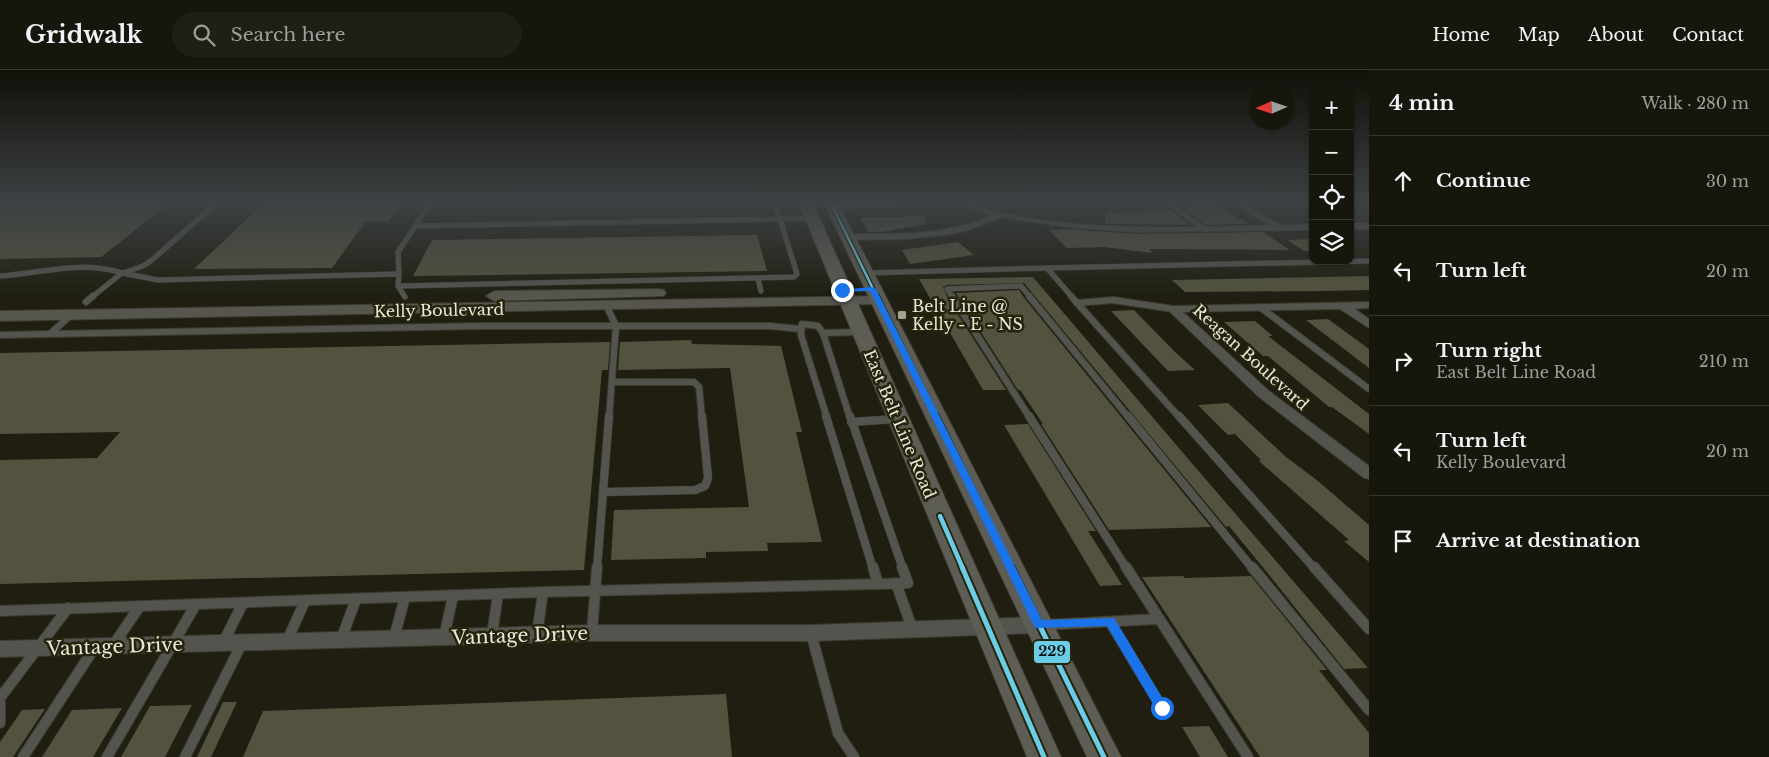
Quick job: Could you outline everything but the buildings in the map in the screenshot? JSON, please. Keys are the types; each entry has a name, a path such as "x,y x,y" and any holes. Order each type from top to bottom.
{"main road":[{"name":"East Belt Line Road","path":"819,233 1044,757"},
{"name":"East Belt Line Road","path":"846,233 1104,757"}],"street":[{"path":"848,237 940,233"},
{"name":"Kelly Boulevard","path":"614,294 760,285 845,296"},
{"name":"Kelly Boulevard","path":"0,304 614,294 876,295"},
{"name":"Kelly Boulevard","path":"0,316 71,315 401,298"},
{"path":"71,315 86,302"},
{"path":"1342,305 1369,324"},
{"name":"Reagan Boulevard","path":"1173,309 1369,305"},
{"name":"Reagan Boulevard","path":"1173,309 1264,394 1369,474"},
{"name":"Vantage Drive","path":"0,649 537,634 811,633 1039,625"}],"lane":[{"path":"86,302 122,273 143,266 152,260 182,233"},
{"path":"410,233 398,252 401,298 614,294 616,326 597,591 592,633"},
{"path":"760,285 794,277 797,274 785,233"},
{"path":"865,273 1369,261"},
{"path":"0,276 20,276 82,267 106,266 122,273 158,280 399,274"},
{"path":"1048,268 1077,303 1369,628"},
{"path":"1248,757 947,289 1021,286 1369,710"},
{"path":"1077,303 1093,299 1112,300 1173,309"},
{"path":"1260,307 1369,389"},
{"path":"50,334 71,315"},
{"path":"0,611 543,592 896,584 908,583 851,422 823,333 818,326 809,323 802,324 800,329 878,584"},
{"path":"0,334 480,326 770,326 800,329"},
{"path":"823,333 861,332"},
{"path":"604,492 696,490 706,486 708,478 699,387 694,382 612,382"},
{"path":"851,422 898,419"},
{"path":"896,584 912,628"},
{"path":"537,634 543,592"},
{"path":"492,636 498,594"},
{"path":"444,637 453,596"},
{"path":"394,638 405,597"},
{"path":"341,640 356,599"},
{"path":"287,641 305,601"},
{"path":"223,643 243,603"},
{"path":"107,757 196,604"},
{"path":"23,757 104,647 140,606"},
{"path":"0,698 68,608"},
{"path":"1039,625 1158,619"},
{"path":"1110,622 1162,708"},
{"path":"811,633 838,733 854,757"},
{"path":"185,757 242,643"},
{"path":"0,703 0,723"}],"transit line":[{"name":"229","path":"846,233 1104,757"},
{"name":"229","path":"940,516 1044,757"}],"place":[{"name":"Belt Line @ Kelly - E - NS","path":"902,315"}],"route":[{"path":"842,290 872,289 939,420 1039,625 1110,622 1162,708"}]}
